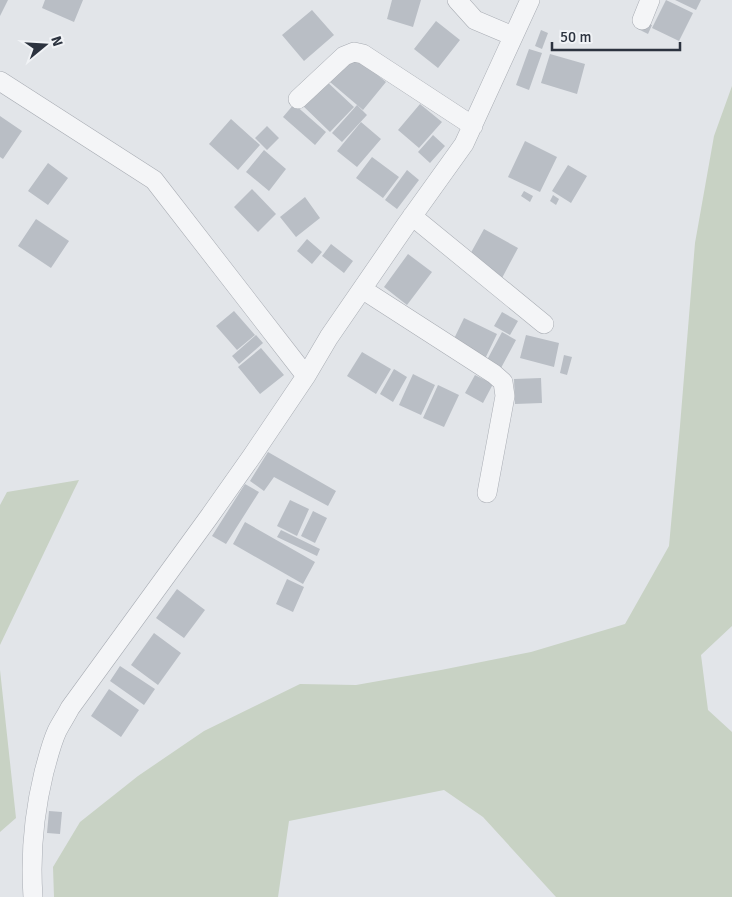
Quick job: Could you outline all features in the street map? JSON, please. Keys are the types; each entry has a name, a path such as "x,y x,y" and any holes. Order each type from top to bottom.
{"street":[{"path":"457,0 475,20 513,36"},
{"path":"33,897 31,877 33,836 38,797 56,732 70,708 209,517 306,376 329,337 464,144 530,0"},
{"path":"642,20 650,0"},
{"path":"298,99 344,56 354,52 363,54 473,126"},
{"path":"0,81 154,180 306,376"},
{"path":"412,216 544,324"},
{"path":"362,289 494,374 503,382 505,396 487,492"}],"green space":[{"path":"732,86 732,626 701,655 708,710 732,732 732,897 556,897 483,817 444,790 289,821 278,897 54,897 53,867 80,822 138,776 204,731 300,684 356,685 441,670 531,652 625,624 669,546 695,243 714,136"},
{"path":"79,480 0,645 0,505 7,492"},
{"path":"0,670 16,818 0,832"}],"building":[{"path":"0,0 8,0 0,16"},
{"path":"45,0 83,0 74,22 42,8"},
{"path":"392,0 421,0 413,27 387,19"},
{"path":"666,0 693,13 679,41 652,28"},
{"path":"675,0 701,0 696,10"},
{"path":"312,10 334,35 304,61 282,35"},
{"path":"639,20 652,25 648,34 636,28"},
{"path":"436,21 460,40 438,68 414,49"},
{"path":"541,30 548,33 542,49 535,46"},
{"path":"529,49 542,53 529,90 516,85"},
{"path":"550,54 585,64 577,94 541,83"},
{"path":"353,55 386,82 363,110 330,82"},
{"path":"323,78 354,107 330,132 300,103"},
{"path":"294,104 326,132 315,145 283,117"},
{"path":"420,104 442,122 419,148 398,130"},
{"path":"357,105 367,115 342,142 332,133"},
{"path":"0,116 22,131 3,159 0,157"},
{"path":"231,119 260,145 238,170 209,144"},
{"path":"361,122 381,139 357,167 337,151"},
{"path":"267,126 279,138 267,150 255,138"},
{"path":"433,135 445,146 430,163 418,152"},
{"path":"525,141 557,157 540,192 508,177"},
{"path":"264,150 286,169 269,191 246,172"},
{"path":"372,157 399,177 383,198 356,178"},
{"path":"48,163 68,178 48,205 28,191"},
{"path":"568,165 587,176 571,203 552,191"},
{"path":"407,170 419,180 397,209 385,200"},
{"path":"252,189 276,214 258,232 234,207"},
{"path":"524,191 533,196 530,202 521,196"},
{"path":"553,195 559,199 556,205 550,201"},
{"path":"305,197 320,218 296,237 280,217"},
{"path":"36,219 69,241 51,268 18,246"},
{"path":"484,229 518,248 502,278 468,258"},
{"path":"307,239 322,252 312,264 297,251"},
{"path":"331,244 353,261 344,273 322,256"},
{"path":"408,254 432,272 407,305 384,287"},
{"path":"234,311 255,335 237,350 216,326"},
{"path":"502,312 518,321 510,335 494,326"},
{"path":"464,318 497,334 484,361 451,345"},
{"path":"502,332 516,340 501,368 487,360"},
{"path":"256,335 263,343 239,364 232,356"},
{"path":"526,335 559,343 554,367 520,358"},
{"path":"261,348 284,375 260,394 238,367"},
{"path":"362,352 391,369 376,394 347,376"},
{"path":"564,355 572,357 567,375 560,373"},
{"path":"394,369 407,377 393,402 380,394"},
{"path":"413,374 435,385 421,415 399,405"},
{"path":"475,375 493,384 483,403 465,393"},
{"path":"541,378 542,403 515,404 514,379"},
{"path":"438,385 459,395 444,427 423,418"},
{"path":"268,452 336,491 328,506 274,477 264,491 250,481"},
{"path":"245,484 259,492 226,544 212,536"},
{"path":"290,500 309,509 297,536 277,526"},
{"path":"313,511 327,518 315,543 301,536"},
{"path":"245,522 315,562 303,584 233,544"},
{"path":"281,530 320,549 317,556 277,537"},
{"path":"287,579 304,587 293,612 276,604"},
{"path":"177,589 205,610 184,638 156,618"},
{"path":"154,633 181,653 158,685 131,665"},
{"path":"120,666 155,689 144,705 110,681"},
{"path":"109,689 139,710 121,737 91,716"},
{"path":"49,811 62,812 60,834 47,833"}]}
